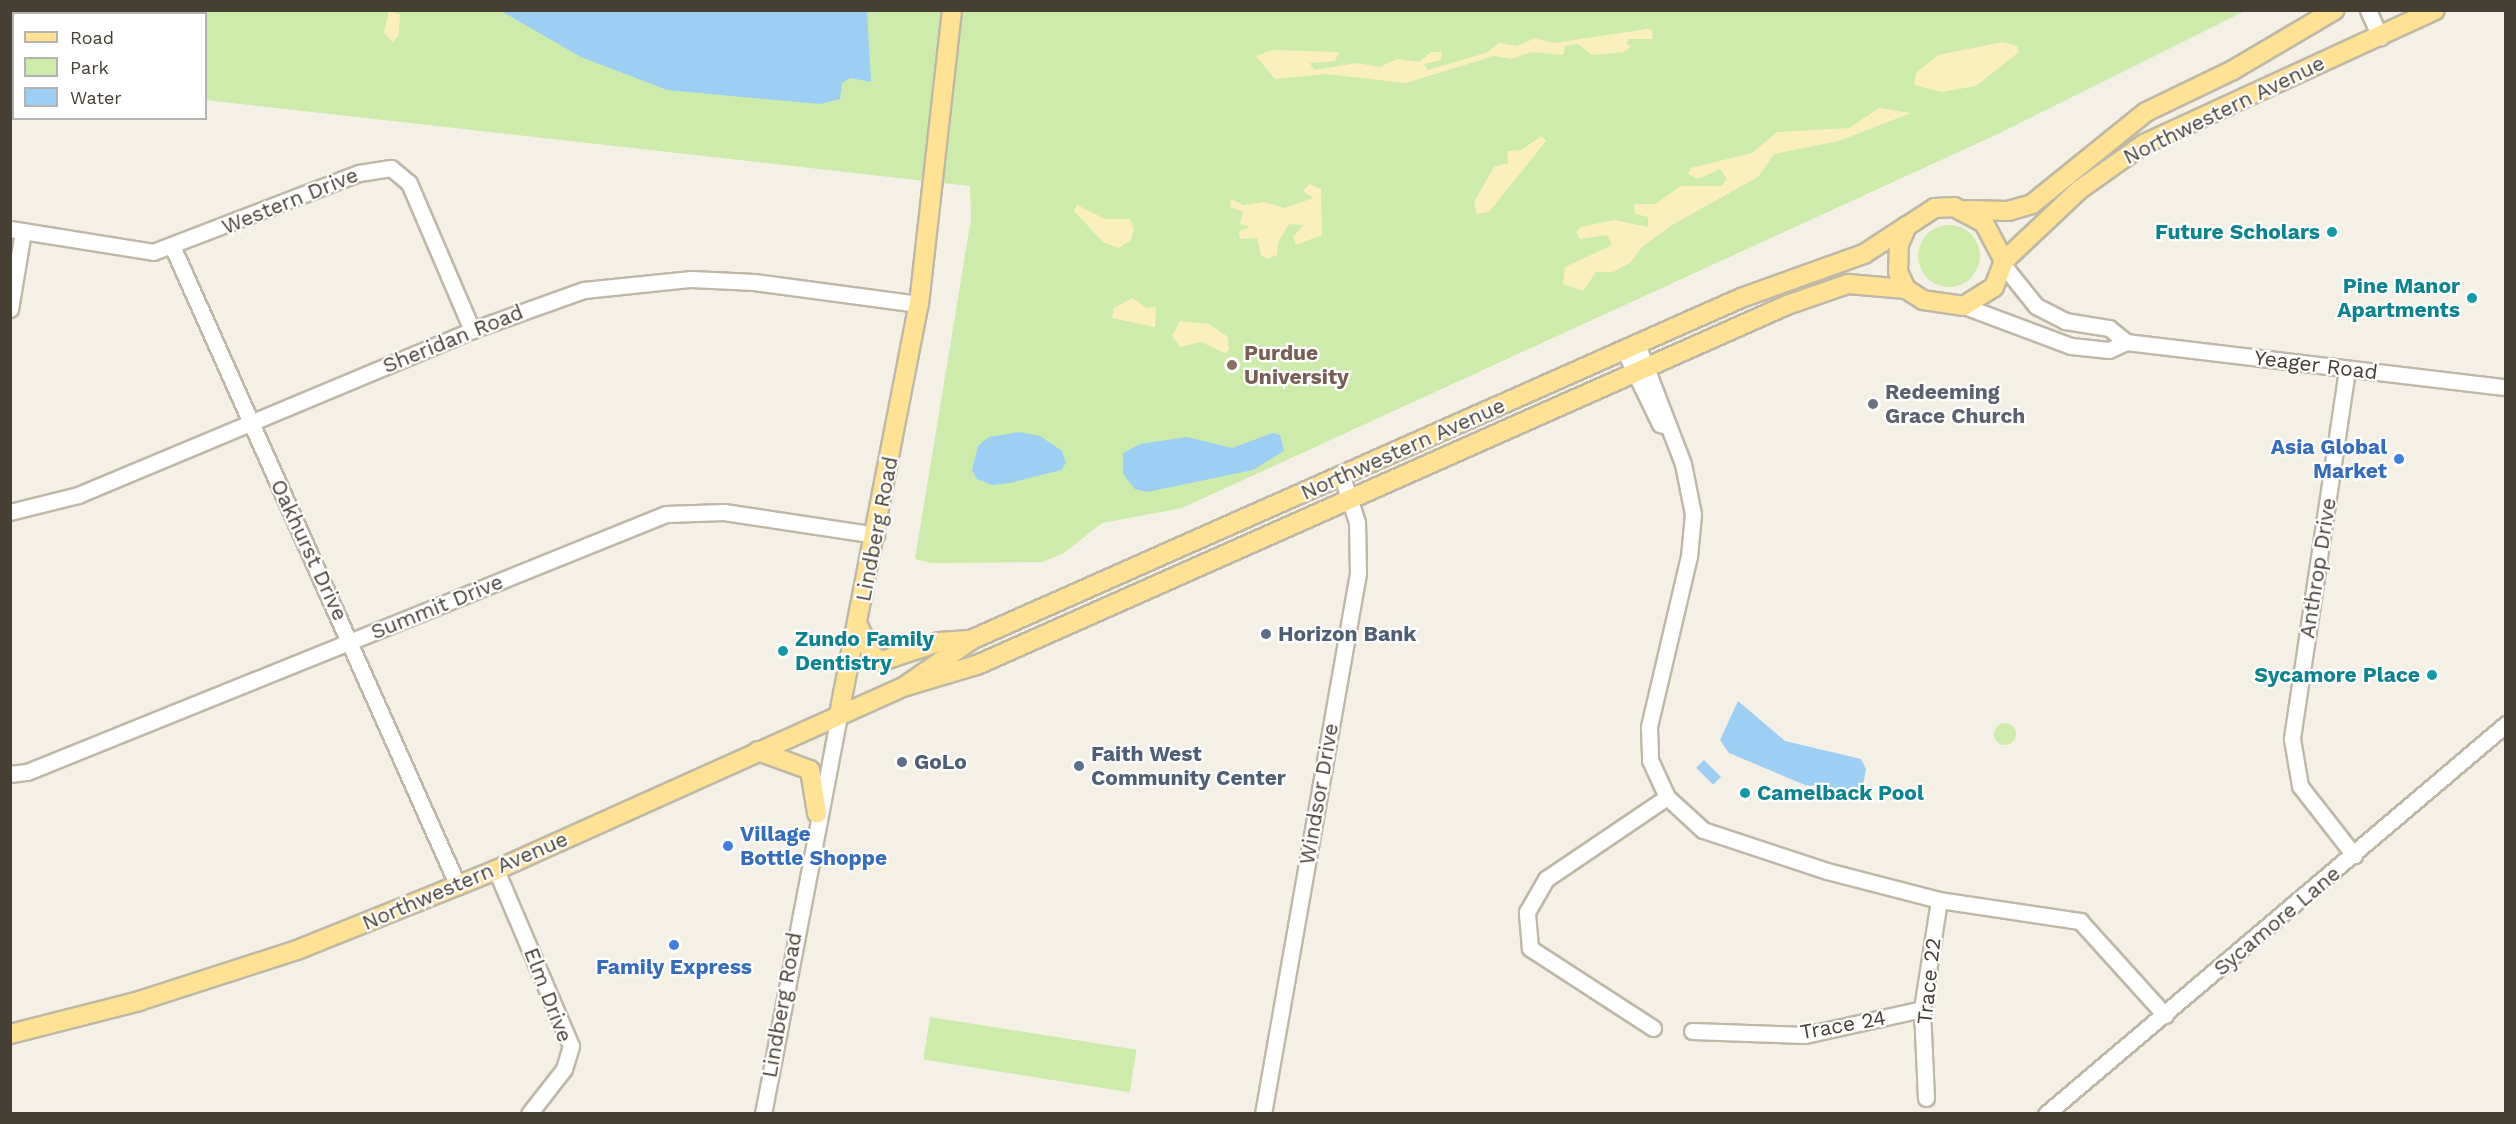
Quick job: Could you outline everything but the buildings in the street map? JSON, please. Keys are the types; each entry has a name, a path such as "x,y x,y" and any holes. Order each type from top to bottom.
{"main road":[{"name":"Lindberg Road","path":"839,714 876,536 919,304 952,10"},
{"name":"Northwestern Avenue","path":"1967,210 2008,211 2032,204 2146,112 2233,70 2335,10"},
{"name":"Northwestern Avenue","path":"2004,264 2079,190 2144,144 2380,38 2435,10"},
{"path":"1935,208 1967,210 1992,232 2004,264 1987,295 1964,306 1931,303 1906,289 1896,257 1908,226 1935,208"},
{"name":"Northwestern Avenue","path":"904,686 973,639 1342,477 1630,347 1812,270 1864,254 1908,226"},
{"name":"Northwestern Avenue","path":"10,1034 139,1001 297,950 458,886 839,714 904,686 977,665 1641,370 1839,286 1867,283 1906,289"},
{"path":"858,625 872,655 888,662 939,642 973,639"},
{"path":"758,751 810,770 817,813"}],"street":[{"path":"2368,10 2380,38"},
{"name":"Western Drive","path":"17,230 133,250 172,248 359,173 391,168 410,183 472,330"},
{"path":"10,309 17,230"},
{"name":"Oakhurst Drive","path":"172,248 351,642 458,886"},
{"name":"Yeager Road","path":"2004,264 2036,306 2065,321 2109,328 2126,342 2505,387"},
{"name":"Sheridan Road","path":"10,512 78,495 472,330 584,290 630,282 754,282 919,304"},
{"name":"Yeager Road","path":"1964,306 2071,346 2109,350 2126,342"},
{"path":"1630,347 1641,370 1660,424 1667,426 1683,464 1693,514 1689,556 1649,727 1650,760 1667,797 1713,834 1882,888 1939,900 2080,921 2165,1015"},
{"name":"Anthrop Drive","path":"2347,370 2292,739 2300,786 2354,855"},
{"name":"Windsor Drive","path":"1263,1113 1358,573 1360,545 1352,499 1342,477"},
{"name":"Summit Drive","path":"10,774 27,772 666,514 724,512 876,536"},
{"name":"Lindberg Road","path":"763,1113 817,813 839,714"},
{"name":"Sycamore Lane","path":"2046,1113 2354,855 2505,724"},
{"path":"1653,1028 1530,948 1527,912 1546,879 1667,797"},
{"name":"Elm Drive","path":"495,870 571,1046 564,1069 529,1113"},
{"name":"Trace 22","path":"1926,1098 1922,1008 1939,900"},
{"name":"Trace 24","path":"1692,1031 1805,1035 1922,1008"}],"green space":[{"name":"Purdue University","path":"11,10 2245,11 2000,133 1182,508 1102,523 1064,553 1042,562 931,563 915,559 971,219 970,186 207,100 207,12 12,12 11,78"},
{"path":"1943,225 1955,225 1971,234 1978,244 1980,256 1978,268 1971,278 1955,287 1943,287 1932,282 1923,273 1918,262 1918,250 1923,239 1932,230"},
{"path":"2005,723 2013,726 2016,734 2013,742 2005,745 1997,742 1994,734 1997,726"},
{"path":"930,1017 1136,1050 1130,1092 923,1059"}],"sand":[{"path":"389,11 400,15 399,35 393,42 384,33"},
{"path":"1652,30 1653,39 1629,39 1626,43 1631,47 1624,52 1592,55 1578,44 1565,46 1563,55 1531,52 1512,59 1494,56 1406,83 1326,74 1275,79 1256,56 1272,50 1339,52 1335,61 1310,63 1314,70 1357,63 1380,67 1397,59 1419,62 1431,52 1442,52 1441,60 1424,64 1428,70 1486,53 1499,43 1517,46 1535,38 1554,43"},
{"path":"2003,42 2017,46 2019,52 1976,86 1942,92 1914,85 1916,73 1938,55"},
{"path":"1879,108 1911,113 1839,141 1774,154 1758,177 1672,225 1642,247 1630,263 1613,272 1596,272 1583,291 1563,284 1565,267 1612,245 1607,235 1580,239 1576,232 1581,227 1614,220 1648,227 1648,217 1635,214 1634,204 1655,204 1681,186 1722,186 1727,179 1720,169 1698,179 1688,174 1691,168 1752,153 1777,132 1849,128"},
{"path":"1542,136 1546,141 1489,212 1477,214 1474,202 1494,167 1508,163 1507,151 1521,150"},
{"path":"1309,184 1321,189 1322,235 1296,245 1293,237 1304,225 1289,224 1278,242 1277,255 1268,259 1261,255 1257,238 1240,239 1239,231 1250,227 1240,224 1243,212 1230,207 1231,199 1243,205 1264,202 1285,208 1313,198 1303,191"},
{"path":"1077,205 1105,219 1130,219 1134,229 1131,240 1119,248 1103,242 1074,211"},
{"path":"1132,298 1147,308 1156,307 1155,327 1112,318 1114,308"},
{"path":"1180,321 1209,324 1228,337 1229,350 1225,353 1201,342 1180,347 1172,336"}],"water":[{"path":"501,11 867,11 871,82 850,78 842,83 840,99 820,104 667,90 581,57"},
{"path":"1019,432 1040,436 1062,451 1066,463 1061,470 1010,483 992,485 977,479 972,470 978,446 989,437"},
{"path":"1273,433 1280,435 1284,451 1253,470 1147,492 1135,489 1123,474 1123,453 1140,444 1187,437 1232,448"},
{"path":"1738,701 1785,741 1861,759 1866,769 1862,791 1805,785 1729,753 1720,740"},
{"path":"1704,760 1721,777 1713,785 1696,768"}],"place":[{"name":"Future Scholars","path":"2332,232"},
{"name":"Pine Manor Apartments","path":"2472,298"},
{"name":"Purdue University","path":"1232,365"},
{"name":"Redeeming Grace Church","path":"1873,404"},
{"name":"Asia Global Market","path":"2399,459"},
{"name":"Horizon Bank","path":"1266,634"},
{"name":"Zundo Family Dentistry","path":"783,651"},
{"name":"Sycamore Place","path":"2432,675"},
{"name":"GoLo","path":"902,762"},
{"name":"Faith West Community Center","path":"1079,766"},
{"name":"Camelback Pool","path":"1745,793"},
{"name":"Village Bottle Shoppe","path":"728,846"},
{"name":"Family Express","path":"674,945"}]}
